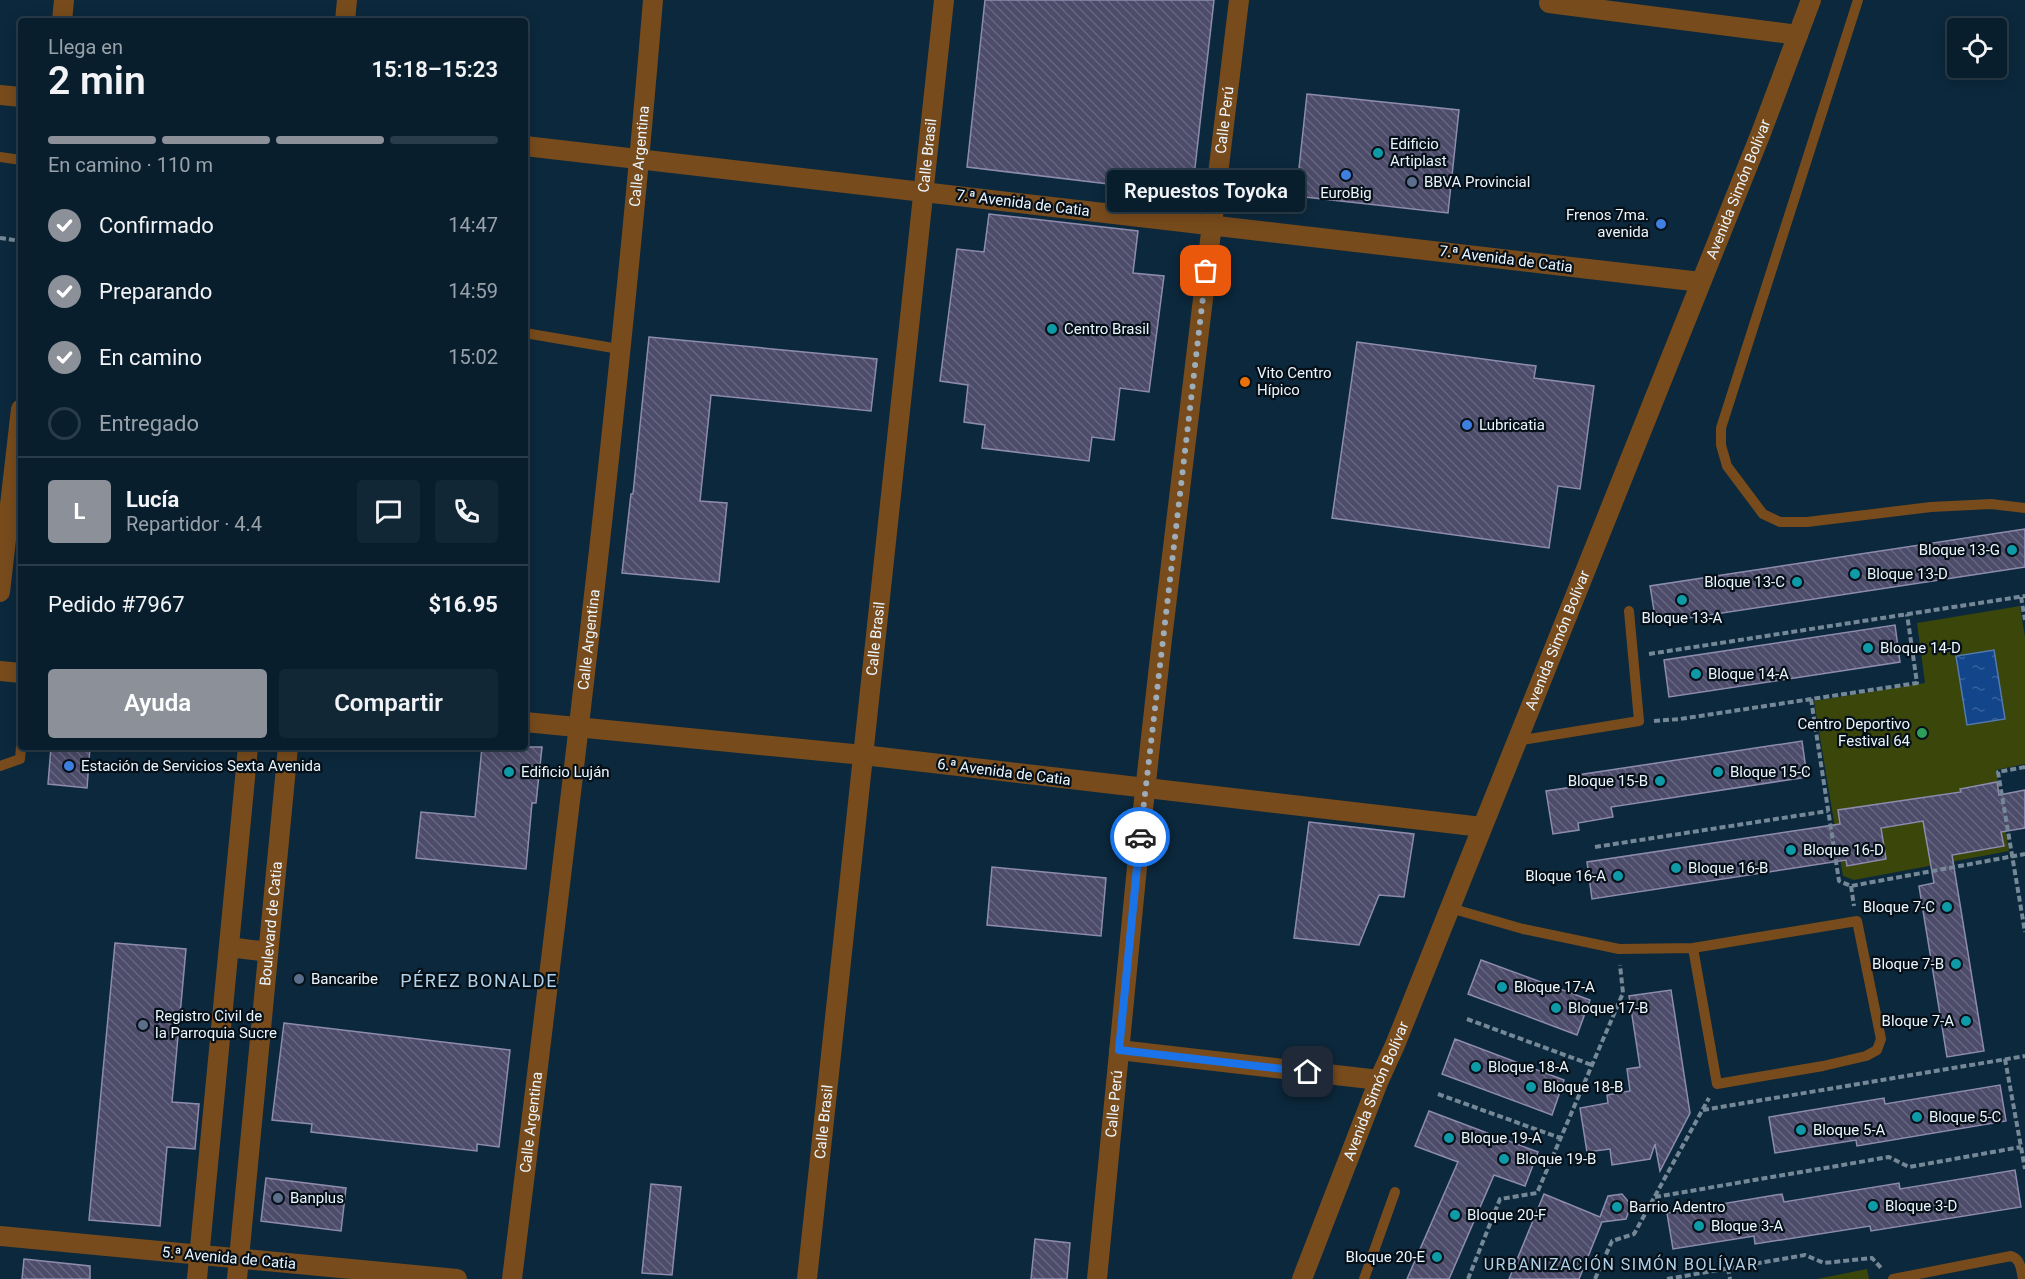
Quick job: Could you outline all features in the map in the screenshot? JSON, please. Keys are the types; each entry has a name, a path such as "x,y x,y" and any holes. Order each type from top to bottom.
{"street":[{"path":"62,18 64,0"},
{"path":"345,18 347,0"},
{"name":"Calle Argentina","path":"512,1279 579,728 640,159 653,0"},
{"name":"Calle Brasil","path":"807,1279 944,0"},
{"name":"Calle Perú","path":"1096,1279 1146,788 1239,0"},
{"name":"Avenida Simón Bolívar","path":"1305,1278 1379,1080 1701,282 1811,0"},
{"path":"1549,3 1798,35"},
{"path":"0,95 18,98"},
{"name":"7.ª Avenida de Catia","path":"528,146 1701,282"},
{"path":"0,592 18,435"},
{"path":"0,671 18,673"},
{"name":"6.ª Avenida de Catia","path":"528,722 862,755 1482,827"},
{"path":"197,1279 248,750"},
{"name":"Boulevard de Catia","path":"237,1279 288,750"},
{"path":"229,947 268,952"},
{"path":"1119,1050 1379,1080"},
{"name":"5.ª Avenida de Catia","path":"0,1236 458,1279"}],"lane":[{"path":"1858,0 1721,428 1721,445 1727,465 1763,514 1780,522 1806,522 1931,507 1991,504 2025,508"},
{"path":"0,157 18,160"},
{"path":"528,333 619,348"},
{"path":"1516,741 1639,722 1635,656 1629,611"},
{"path":"0,766 20,759 21,750"},
{"path":"1450,908 1524,929 1619,949 1693,948 1857,921 1881,1039 1877,1050 1866,1056 1823,1066 1717,1084 1693,948"},
{"path":"1364,1279 1395,1192"},
{"path":"1889,1275 2011,1256 2019,1262 2023,1279"}],"path":[{"path":"0,238 18,241"},
{"path":"1635,656 2023,597 2025,621"},
{"path":"1639,722 1680,719 1917,683 1907,614"},
{"path":"1811,699 1839,881 1851,886 2025,854"},
{"path":"2025,767 1998,772 2025,932"},
{"path":"1595,847 1828,811"},
{"path":"1468,1279 1500,1199 1536,1193 1623,993 1619,949"},
{"path":"1467,1019 1592,1065"},
{"path":"1703,1110 2025,1056"},
{"path":"2005,1059 2025,1169"},
{"path":"1594,1279 1612,1241 1635,1234 1717,1084"},
{"path":"1438,1094 1560,1138"},
{"path":"1655,1197 1889,1157 1909,1167 2021,1147"},
{"path":"1667,1279 1805,1254 1824,1263 1872,1258 1889,1275"},
{"path":"1728,1268 1730,1279"}],"green space":[{"name":"Centro Deportivo Festival 64","path":"2020,606 2025,637 2025,764 1996,770 2009,851 1854,880 1843,876 1814,701 1925,683 1917,623"},
{"path":"1867,1269 1869,1279 1817,1279"}],"water":[{"path":"1994,650 2005,719 1967,725 1956,656"}],"building":[{"path":"985,0 1214,0 1192,194 967,167"},
{"name":"Edificio Artiplast","path":"1307,94 1459,110 1448,213 1296,196"},
{"name":"Centro Brasil","path":"989,214 1138,231 1133,273 1164,276 1149,392 1120,388 1114,440 1092,437 1089,461 982,448 985,425 964,422 968,385 940,381 957,249 984,252"},
{"path":"649,337 877,359 871,411 711,395 700,501 727,503 719,582 622,573 631,494 633,494"},
{"name":"Lubricatia","path":"1357,342 1536,366 1534,378 1594,386 1580,489 1558,486 1549,548 1332,518"},
{"path":"2025,529 2025,567 1656,623 1650,586"},
{"path":"1895,625 1900,662 1669,697 1664,660"},
{"path":"1802,741 1807,777 1611,807 1613,817 1578,823 1579,830 1553,834 1546,791 1573,787 1571,776"},
{"path":"528,747 542,747 536,803 532,803 526,869 416,858 421,812 475,817 482,750 528,750"},
{"name":"Estación de Servicios Sexta Avenida","path":"51,750 90,750 87,788 48,784"},
{"path":"1997,782 1999,795 2025,790 2025,828 2001,832 2004,846 1952,855 1984,1051 1947,1057 1919,886 1934,883 1923,821 1881,828 1886,859 1847,866 1846,860 1592,899 1587,862 1840,824 1838,810 1961,792 1960,789"},
{"path":"1309,822 1414,834 1404,897 1379,895 1359,945 1294,938"},
{"path":"992,867 1106,878 1101,936 987,925"},
{"name":"Registro Civil de la Parroquia Sucre","path":"115,943 186,949 172,1102 199,1104 195,1149 167,1147 160,1226 89,1220"},
{"path":"1481,960 1590,1000 1577,1035 1468,994"},
{"path":"1671,990 1690,1113 1660,1171 1655,1144 1650,1159 1612,1165 1610,1149 1587,1152 1580,1108 1608,1103 1607,1095 1630,1091 1627,1069 1640,1067 1629,996"},
{"path":"284,1023 510,1050 499,1147 477,1144 477,1151 311,1132 312,1124 272,1120"},
{"path":"1455,1039 1564,1080 1552,1115 1442,1074"},
{"path":"2000,1085 2006,1121 1857,1146 1856,1140 1775,1153 1769,1117 1884,1098 1885,1104"},
{"path":"1429,1111 1538,1152 1525,1186 1494,1175 1449,1279 1407,1279 1458,1162 1415,1146"},
{"path":"2015,1170 2021,1207 1871,1231 1870,1226 1755,1244 1754,1236 1673,1249 1667,1213 1782,1194 1784,1202 1899,1183 1900,1189"},
{"path":"266,1178 346,1188 341,1231 261,1221"},
{"path":"651,1184 681,1187 672,1275 642,1273"},
{"path":"1544,1194 1600,1217 1608,1196 1622,1194 1631,1205 1626,1219 1602,1222 1579,1279 1509,1279"},
{"path":"1035,1239 1070,1243 1067,1279 1031,1279"},
{"path":"24,1259 90,1266 90,1279 22,1279"}],"way so far":[{"path":"1140,837 1206,271"}],"place":[{"name":"Edificio Artiplast","path":"1378,153"},
{"name":"EuroBig","path":"1346,175"},
{"name":"BBVA Provincial","path":"1412,182"},
{"name":"Frenos 7ma. avenida","path":"1661,224"},
{"name":"Repuestos Toyoka","path":"1206,271"},
{"name":"Centro Brasil","path":"1052,329"},
{"name":"Vito Centro Hípico","path":"1245,382"},
{"name":"Lubricatia","path":"1467,425"},
{"name":"Bloque 13-G","path":"2012,550"},
{"name":"Bloque 13-D","path":"1855,574"},
{"name":"Bloque 13-C","path":"1797,582"},
{"name":"Bloque 13-A","path":"1682,600"},
{"name":"Bloque 14-D","path":"1868,648"},
{"name":"Bloque 14-A","path":"1696,674"},
{"name":"Centro Deportivo Festival 64","path":"1922,733"},
{"name":"Estación de Servicios Sexta Avenida","path":"69,766"},
{"name":"Edificio Luján","path":"509,772"},
{"name":"Bloque 15-C","path":"1718,772"},
{"name":"Bloque 15-B","path":"1660,781"},
{"name":"Bloque 16-D","path":"1791,850"},
{"name":"Bloque 16-B","path":"1676,868"},
{"name":"Bloque 16-A","path":"1618,876"},
{"name":"Bloque 7-C","path":"1947,907"},
{"name":"Bloque 7-B","path":"1956,964"},
{"name":"Bancaribe","path":"299,979"},
{"name":"Bloque 17-A","path":"1502,987"},
{"name":"Bloque 17-B","path":"1556,1008"},
{"name":"Bloque 7-A","path":"1966,1021"},
{"name":"Registro Civil de la Parroquia Sucre","path":"143,1025"},
{"name":"Bloque 18-A","path":"1476,1067"},
{"name":"Bloque 18-B","path":"1531,1087"},
{"name":"Bloque 5-C","path":"1917,1117"},
{"name":"Bloque 5-A","path":"1801,1130"},
{"name":"Bloque 19-A","path":"1449,1138"},
{"name":"Bloque 19-B","path":"1504,1159"},
{"name":"Banplus","path":"278,1198"},
{"name":"Bloque 3-D","path":"1873,1206"},
{"name":"Barrio Adentro","path":"1617,1207"},
{"name":"Bloque 20-F","path":"1455,1215"},
{"name":"Bloque 3-A","path":"1699,1226"},
{"name":"Bloque 20-E","path":"1437,1257"}],"district":[{"name":"PÉREZ BONALDE","path":"479,980"},
{"name":"URBANIZACIÓN SIMÓN BOLÍVAR","path":"1621,1264"}],"route":[{"path":"1140,837 1119,1050 1308,1072"}]}
